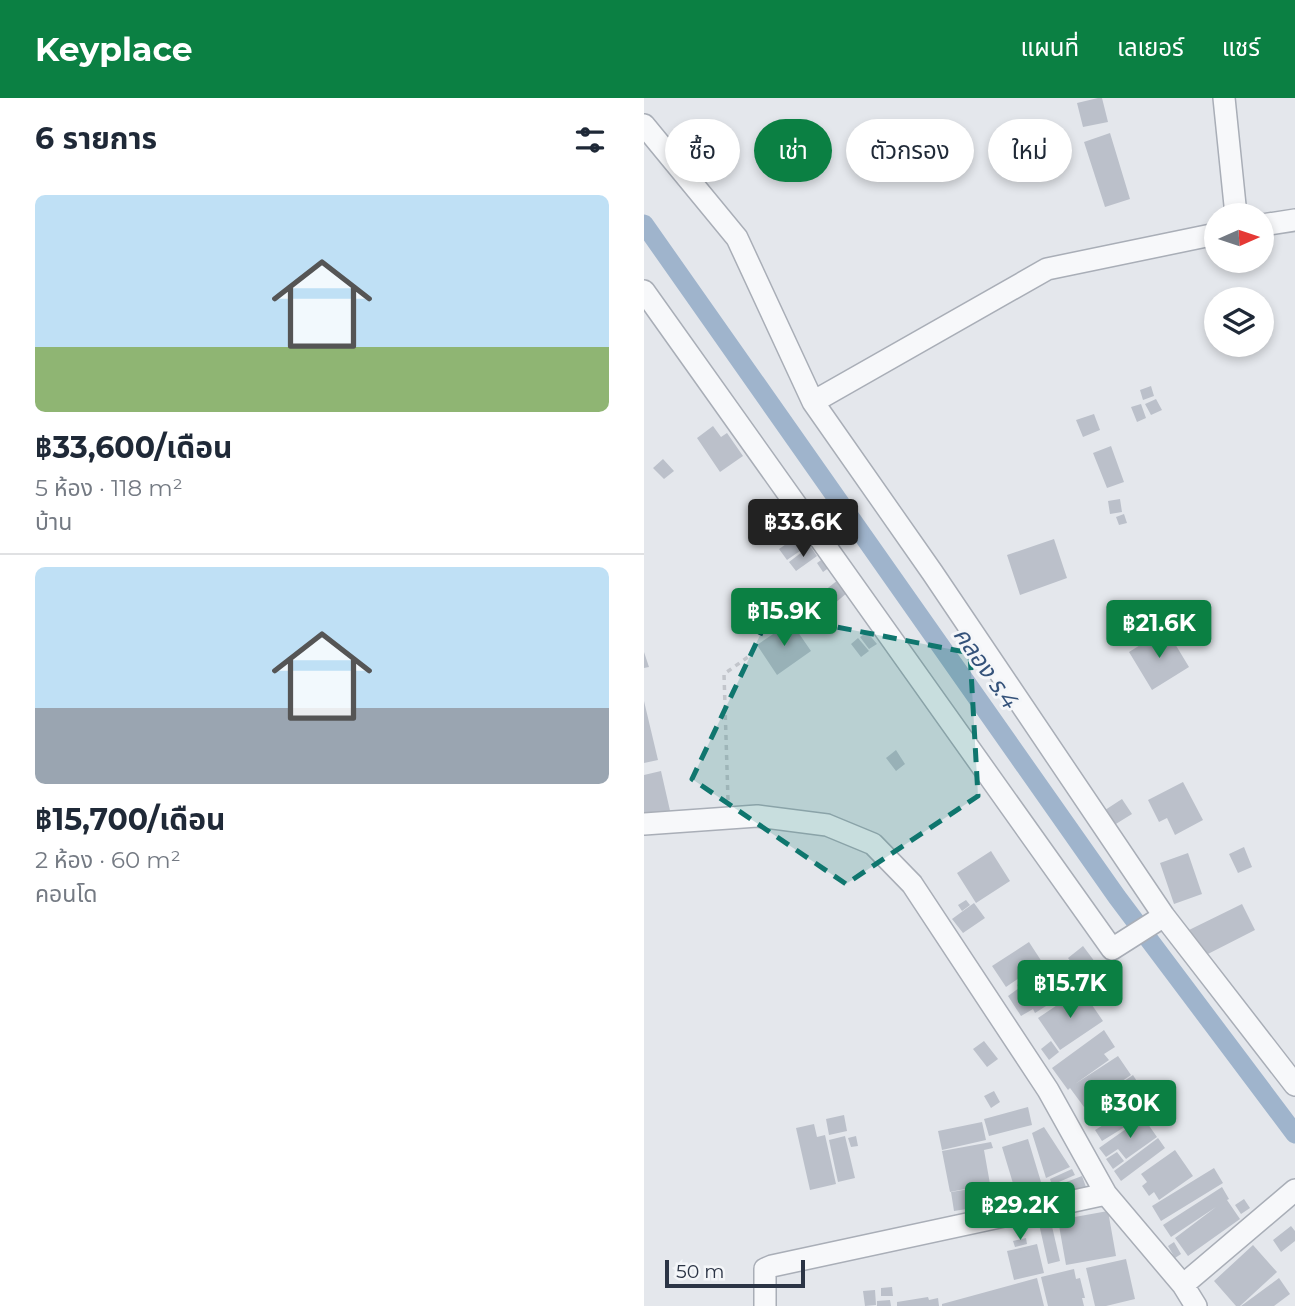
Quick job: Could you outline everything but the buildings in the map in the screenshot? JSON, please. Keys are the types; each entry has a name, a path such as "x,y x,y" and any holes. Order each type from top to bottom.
{"street":[{"path":"1224,98 1235,203"},
{"path":"644,125 737,238 813,401 932,572 1157,921 1295,1085"},
{"path":"1274,223 1295,220"},
{"path":"813,401 1047,269 1204,236"},
{"path":"644,291 1112,950 1157,921"},
{"path":"644,824 757,816 827,825 873,844 912,884 1048,1090 1106,1194 1183,1285 1196,1306"},
{"path":"1183,1285 1295,1190"},
{"path":"759,1306 765,1269 772,1266 1106,1194"}],"path":[{"path":"729,818 724,674 748,657"}],"highlighted area":[{"path":"770,614 970,653 978,796 846,884 692,779"}],"waterway":[{"name":"คลอง ร.4","path":"644,224 1117,897 1295,1134"}]}
